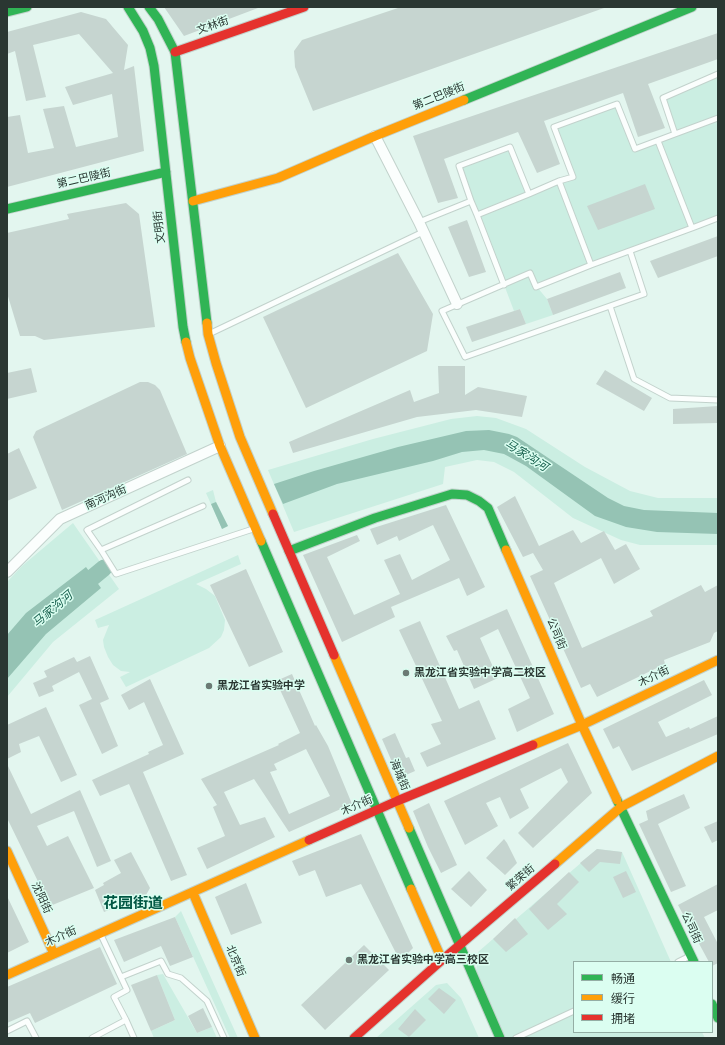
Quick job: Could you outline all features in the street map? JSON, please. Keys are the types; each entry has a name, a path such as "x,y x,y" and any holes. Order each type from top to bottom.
{"street":[{"path":"7,12 27,7"},
{"name":"文明街","path":"128,7 143,31 150,48 154,66 183,327 190,358 220,446 256,528"},
{"path":"149,7 158,19 175,52 208,334"},
{"name":"文林街","path":"175,52 304,7"},
{"name":"第二巴陵街","path":"193,201 278,178 375,136 692,7"},
{"path":"375,136 424,232 457,304"},
{"name":"第二巴陵街","path":"7,209 166,172"},
{"name":"海城街","path":"208,334 240,437 500,1038"},
{"name":"南河沟街","path":"7,572 60,519 220,446"},
{"name":"公司街","path":"289,551 375,518 452,494 467,495 479,501 488,508 582,725 692,959"},
{"path":"256,528 442,960"},
{"name":"木介街","path":"7,975 397,801 582,725 718,660"},
{"name":"繁荣街","path":"354,1038 620,807 718,756"},
{"name":"沈阳街","path":"7,851 54,954"},
{"name":"北京街","path":"193,893 255,1038"},
{"path":"713,1006 718,1018"}],"lane":[{"path":"675,134 663,98 718,74"},
{"path":"477,215 559,181 574,177 554,126 617,104 635,149 718,118"},
{"path":"658,141 692,228"},
{"path":"504,285 458,166 510,148 529,194"},
{"path":"559,181 591,265"},
{"path":"419,222 471,201"},
{"path":"630,251 644,294 465,357 442,311 530,273 536,287 591,265 718,218"},
{"path":"208,334 424,232"},
{"path":"610,306 634,379 670,398 718,400"},
{"path":"188,480 87,530 116,574 256,528"},
{"path":"101,550 203,506"},
{"path":"100,933 127,990 114,997 134,1038"},
{"path":"121,977 161,961 168,974 181,978 207,1001 224,1038"},
{"path":"516,1038 573,1011"},
{"path":"92,1038 126,1020"},
{"path":"7,1031 27,1021 36,1038"}],"shaded area":[{"path":"718,74 718,218 537,287 547,299 553,315 526,324 520,309 514,311 459,166 510,147 529,193 573,177 554,127 617,104 635,149 675,134 663,98"},
{"path":"477,416 496,418 526,429 585,467 630,491 658,498 718,498 718,545 640,545 621,540 573,518 514,472 494,462 477,460 445,467 443,484 294,532 268,470 373,439 451,419"},
{"path":"213,490 216,502 228,526 222,529 206,493"},
{"path":"73,523 119,589 53,642 7,697 7,582 22,566"},
{"path":"238,555 241,564 196,584 215,596 225,620 224,630 221,637 209,648 126,687 120,677 130,672 121,671 113,665 104,647 103,640 109,625 98,628 95,620"},
{"path":"597,849 622,852 671,961 573,961 573,1033 702,1033 705,1038 504,1038 476,974 478,952"},
{"path":"181,911 238,1038 230,1038 175,917"},
{"path":"163,974 197,1033 212,1027 217,1038 154,1038 151,1031 175,1020 157,975"},
{"path":"447,983 461,998 479,1038 376,1038 436,985"}],"water":[{"path":"489,430 517,437 608,498 624,506 644,510 718,513 718,534 657,532 626,527 595,516 526,466 504,454 484,450 462,452 433,461 337,484 283,504 274,484 398,447 466,431"},
{"path":"216,502 228,526 222,529 211,504"},
{"path":"86,567 101,588 46,634 7,679 7,635 26,613"}],"building":[{"path":"164,7 258,7 258,8 184,36"},
{"path":"401,7 604,8 313,111 295,67 294,51 302,40"},
{"path":"81,12 106,19 128,45 124,70 134,66 144,151 7,187 7,117 20,115 28,153 54,148 43,109 64,106 76,147 118,137 112,94 73,105 65,87 113,73 79,34 33,45 46,97 26,101 15,51 7,54 7,32"},
{"path":"718,33 718,59 648,84 665,128 638,137 623,93 544,121 560,164 537,173 518,132 444,159 458,198 438,203 413,136"},
{"path":"645,184 655,209 598,230 587,206"},
{"path":"126,203 139,214 155,327 44,340 35,336 20,336 7,293 7,233 69,219 67,214"},
{"path":"467,220 486,272 469,277 448,227"},
{"path":"718,236 718,256 658,278 650,261"},
{"path":"398,253 433,314 427,351 306,408 263,317"},
{"path":"620,272 626,288 553,315 547,299"},
{"path":"520,309 526,324 472,342 466,327"},
{"path":"438,366 465,366 465,395 478,387 527,396 522,417 476,410 417,417 293,453 289,442 410,390 414,402 439,393"},
{"path":"31,368 37,392 7,399 7,373"},
{"path":"605,370 652,398 644,411 596,384"},
{"path":"140,382 148,382 155,385 160,390 187,454 62,510 33,437 36,431"},
{"path":"718,406 718,423 673,424 673,409"},
{"path":"19,448 37,488 7,501 7,454"},
{"path":"515,496 539,546 573,530 581,543 604,531 615,550 626,544 640,569 614,584 601,558 554,583 582,648 653,616 650,611 701,585 705,592 718,585 718,631 714,633 710,642 664,660 665,664 597,697 590,684 581,688 530,576 543,570 533,553 523,557 497,507"},
{"path":"446,505 485,587 467,596 459,578 391,607 395,617 342,642 303,555 357,535 360,541 327,557 354,615 400,594 384,560 400,554 412,580 450,560 433,525 399,541 397,536 377,545 370,529"},
{"path":"246,569 283,652 249,667 210,585"},
{"path":"507,609 554,714 517,732 508,709 530,698 498,629 480,638 498,678 474,689 457,650 454,651 446,636"},
{"path":"420,621 459,709 479,700 496,739 427,767 420,753 441,744 431,724 442,721 399,630"},
{"path":"90,656 109,699 100,703 118,746 102,754 79,705 92,699 79,672 52,686 54,691 39,697 33,683 47,677 44,671 74,657 77,662"},
{"path":"292,674 315,726 316,725 328,746 352,804 289,832 254,779 224,792 240,825 265,817 275,837 207,869 197,848 225,836 213,807 217,805 201,779 279,745 278,744 300,733 276,681","holes":["306,749 330,796 289,814 270,772 277,770 274,764"]},
{"path":"150,679 184,754 143,772 187,875 171,881 129,784 100,796 92,780 149,754 148,752 163,745 144,702 129,710 121,695"},
{"path":"704,680 712,695 658,722 666,737 689,727 690,729 718,716 718,734 632,771 619,746 613,749 603,729"},
{"path":"46,707 77,775 61,782 39,736 19,744 21,752 7,759 7,725"},
{"path":"395,733 406,758 409,757 415,771 399,778 382,739"},
{"path":"568,743 592,793 533,848 518,833 568,782 561,768 520,789 529,808 510,819 500,797 486,803 498,826 465,845 444,801"},
{"path":"7,764 31,814 80,790 111,861 97,867 74,811 37,826 47,846 68,836 94,888 50,906 7,818"},
{"path":"684,794 690,808 658,824 686,886 671,892 639,824 648,820 646,811"},
{"path":"429,803 457,865 441,873 413,811"},
{"path":"718,821 718,840 712,843 704,827"},
{"path":"361,834 413,948 400,961 361,884 326,897 315,870 299,876 292,861"},
{"path":"504,839 517,863 505,875 486,858"},
{"path":"597,849 622,852 620,864 600,862 589,872 580,863"},
{"path":"131,852 150,888 146,895 104,912 95,890 104,885 103,883 121,873 114,860"},
{"path":"469,871 487,890 471,907 451,889"},
{"path":"626,871 636,892 623,898 613,877"},
{"path":"569,872 579,882 557,904 567,914 548,930 529,909"},
{"path":"246,883 262,923 231,935 215,897"},
{"path":"718,884 718,910 704,917 718,944 718,963 713,966 713,961 708,961 678,905"},
{"path":"7,896 29,942 7,953"},
{"path":"175,917 193,957 170,966 161,946 124,962 114,940"},
{"path":"515,918 528,934 506,952 493,939"},
{"path":"364,945 389,970 325,1030 301,1005"},
{"path":"100,947 117,984 35,1023 30,1013 7,1023 7,987"},
{"path":"157,975 175,1020 151,1031 131,985"},
{"path":"439,988 456,1000 444,1014 428,999"},
{"path":"203,1008 212,1027 197,1033 188,1016"},
{"path":"415,1009 426,1020 409,1037 398,1029"}],"waterway":[{"name":"马家沟河","path":"75,592 104,568"}],"traffic: fast":[{"path":"7,12 27,7"},
{"path":"128,7 143,31 150,48 154,66 183,327 186,342"},
{"path":"149,7 158,19 175,52 207,323"},
{"path":"464,100 692,7"},
{"path":"7,209 166,172"},
{"path":"289,551 375,518 452,494 467,495 479,501 488,508 506,550"},
{"path":"261,541 411,889"},
{"path":"617,800 694,961"},
{"path":"409,828 500,1038"},
{"path":"713,1006 718,1018"}],"traffic: slow":[{"path":"193,201 278,178 375,136 464,100"},
{"path":"207,323 208,334 216,363 240,437 273,514"},
{"path":"186,342 220,446 261,541"},
{"path":"506,550 582,725 617,800"},
{"path":"334,655 409,828"},
{"path":"533,745 582,725 718,660"},
{"path":"555,864 621,807 718,756"},
{"path":"7,975 309,840"},
{"path":"7,851 54,954"},
{"path":"411,889 442,960"},
{"path":"193,893 255,1038"}],"traffic: jam":[{"path":"175,52 304,7"},
{"path":"273,514 334,655"},
{"path":"309,840 397,801 533,745"},
{"path":"354,1038 442,960 555,864"}],"place":[{"name":"黑龙江省实验中学高二校区","path":"406,673"},
{"name":"黑龙江省实验中学","path":"209,686"},
{"name":"黑龙江省实验中学高三校区","path":"349,960"}],"district":[{"name":"花园街道","path":"133,904"}]}
